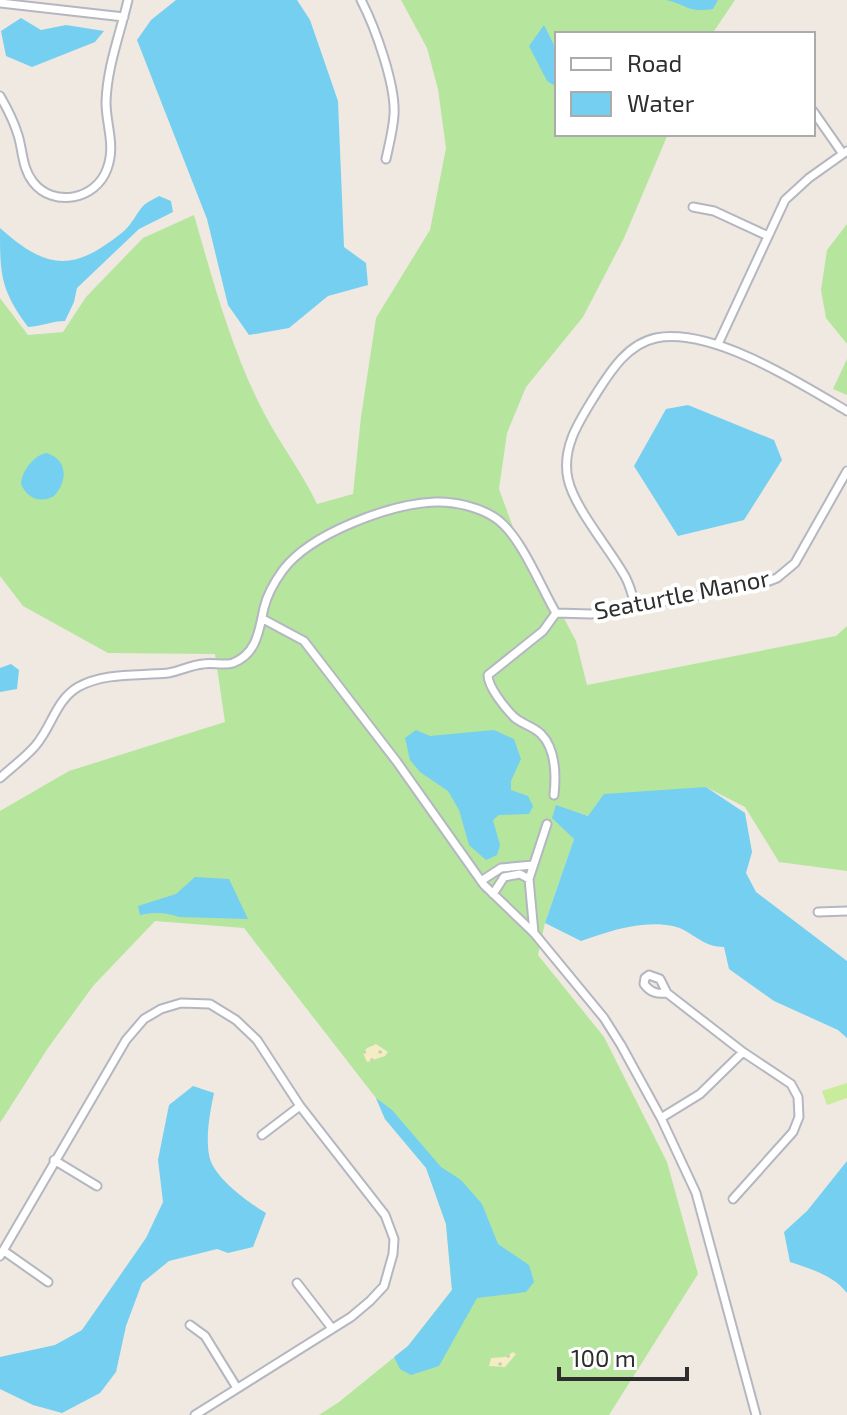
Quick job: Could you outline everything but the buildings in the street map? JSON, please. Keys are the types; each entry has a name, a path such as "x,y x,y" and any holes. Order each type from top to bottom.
{"street":[{"path":"0,96 15,127 23,163 30,179 41,192 68,199 93,187 106,173 112,152 106,105 108,80 128,0"},
{"path":"361,0 372,22 394,112 386,159"},
{"path":"0,3 124,17"},
{"path":"718,344 785,200 809,178 845,153 815,114"},
{"path":"693,207 714,211 768,236"},
{"path":"636,607 626,577 574,496 567,478 566,455 577,425 616,362 655,338 718,344 799,382 847,411"},
{"name":"Seaturtle Manor","path":"556,613 591,614 636,607 759,585 777,578 795,563 847,471"},
{"path":"0,778 35,746 61,701 79,686 101,679 169,673 203,663 232,663 248,653 257,640 263,609 284,568 323,537 359,521 436,502 471,507 496,518 523,549 556,613 543,631 488,675 488,685 514,717 542,735 552,756 556,779 554,795"},
{"path":"263,619 304,641 397,762 481,881 534,933 604,1018 661,1118 696,1193 756,1415"},
{"path":"534,933 529,879 547,824"},
{"path":"481,881 501,868 533,865"},
{"path":"493,894 504,877 520,874 529,879"},
{"path":"818,912 847,911"},
{"path":"667,993 743,1052 791,1084 798,1097 799,1117 793,1132 733,1199"},
{"path":"48,1282 2,1254 126,1040 144,1019 161,1009 181,1003 210,1004 236,1020 257,1040 300,1106 385,1215 394,1239 393,1254 384,1286 351,1317 195,1415"},
{"path":"661,1118 700,1094 743,1052"},
{"path":"262,1135 300,1106"},
{"path":"54,1160 97,1186"},
{"path":"297,1283 331,1327"},
{"path":"190,1325 205,1336 237,1388"}],"green space":[{"path":"401,0 735,0 713,32 555,32 555,136 667,136 624,238 583,317 526,387 507,433 499,489 517,538 576,641 587,685 836,636 847,626 847,871 779,862 745,807 706,787 588,816 557,806 574,839 545,923 538,955 604,1037 667,1162 698,1274 609,1415 319,1415 408,1346 452,1290 446,1224 426,1167 385,1119 376,1098 244,928 155,921 93,986 48,1048 0,1123 0,811 69,771 225,722 215,654 108,653 23,606 0,576 0,298 28,335 63,332 86,297 143,238 194,215 233,341 270,424 317,504 353,494 376,318 430,230 446,148 438,89 427,48"},
{"path":"847,224 847,344 826,318 821,290 827,250"},
{"path":"847,359 847,395 833,389"},
{"path":"847,1083 847,1098 827,1105 822,1091"}],"sand":[{"path":"376,1044 388,1052 367,1062 363,1053"},
{"path":"513,1352 516,1354 505,1367 489,1366 491,1358 505,1357"}],"water":[{"path":"176,0 297,0 310,20 338,101 344,247 366,263 368,285 328,296 289,328 249,335 228,305 207,219 137,40 151,20"},
{"path":"666,0 718,0 713,9 698,10"},
{"path":"21,18 41,30 66,25 104,31 95,42 32,67 6,56 1,31"},
{"path":"544,25 555,47 555,86 547,81 529,46"},
{"path":"159,196 171,201 173,212 139,229 77,288 65,321 28,327 7,291 0,258 0,228 47,259 75,259 90,254 124,231 143,206"},
{"path":"688,405 774,440 782,460 744,520 678,536 634,466 666,409"},
{"path":"46,453 58,460 64,471 62,484 54,496 39,499 30,496 21,484 29,465"},
{"path":"11,664 19,670 17,689 0,692 0,668"},
{"path":"416,730 430,736 494,730 514,739 521,759 511,781 511,790 528,796 533,806 529,814 499,815 493,820 500,845 497,855 486,860 469,845 459,810 448,791 420,772 410,760 405,738"},
{"path":"706,787 745,813 752,852 746,873 756,892 847,961 847,1038 838,1030 774,1001 729,969 724,947 709,944 680,928 637,925 581,941 545,923 574,839 552,818 556,805 588,816 604,794"},
{"path":"195,877 229,879 248,919 179,917 160,913 140,915 138,906 176,894"},
{"path":"193,1086 214,1093 208,1146 215,1169 235,1191 266,1213 253,1247 228,1253 217,1249 169,1261 142,1283 126,1326 116,1372 100,1393 62,1413 33,1405 0,1389 0,1357 55,1345 82,1330 146,1238 163,1202 158,1160 169,1105"},
{"path":"376,1098 392,1110 441,1167 461,1180 482,1204 498,1244 529,1265 534,1282 526,1292 477,1298 439,1366 411,1375 400,1369 394,1357 408,1346 452,1290 446,1224 426,1168 385,1119"},
{"path":"847,1161 847,1293 828,1277 790,1262 784,1232 807,1211"}]}
